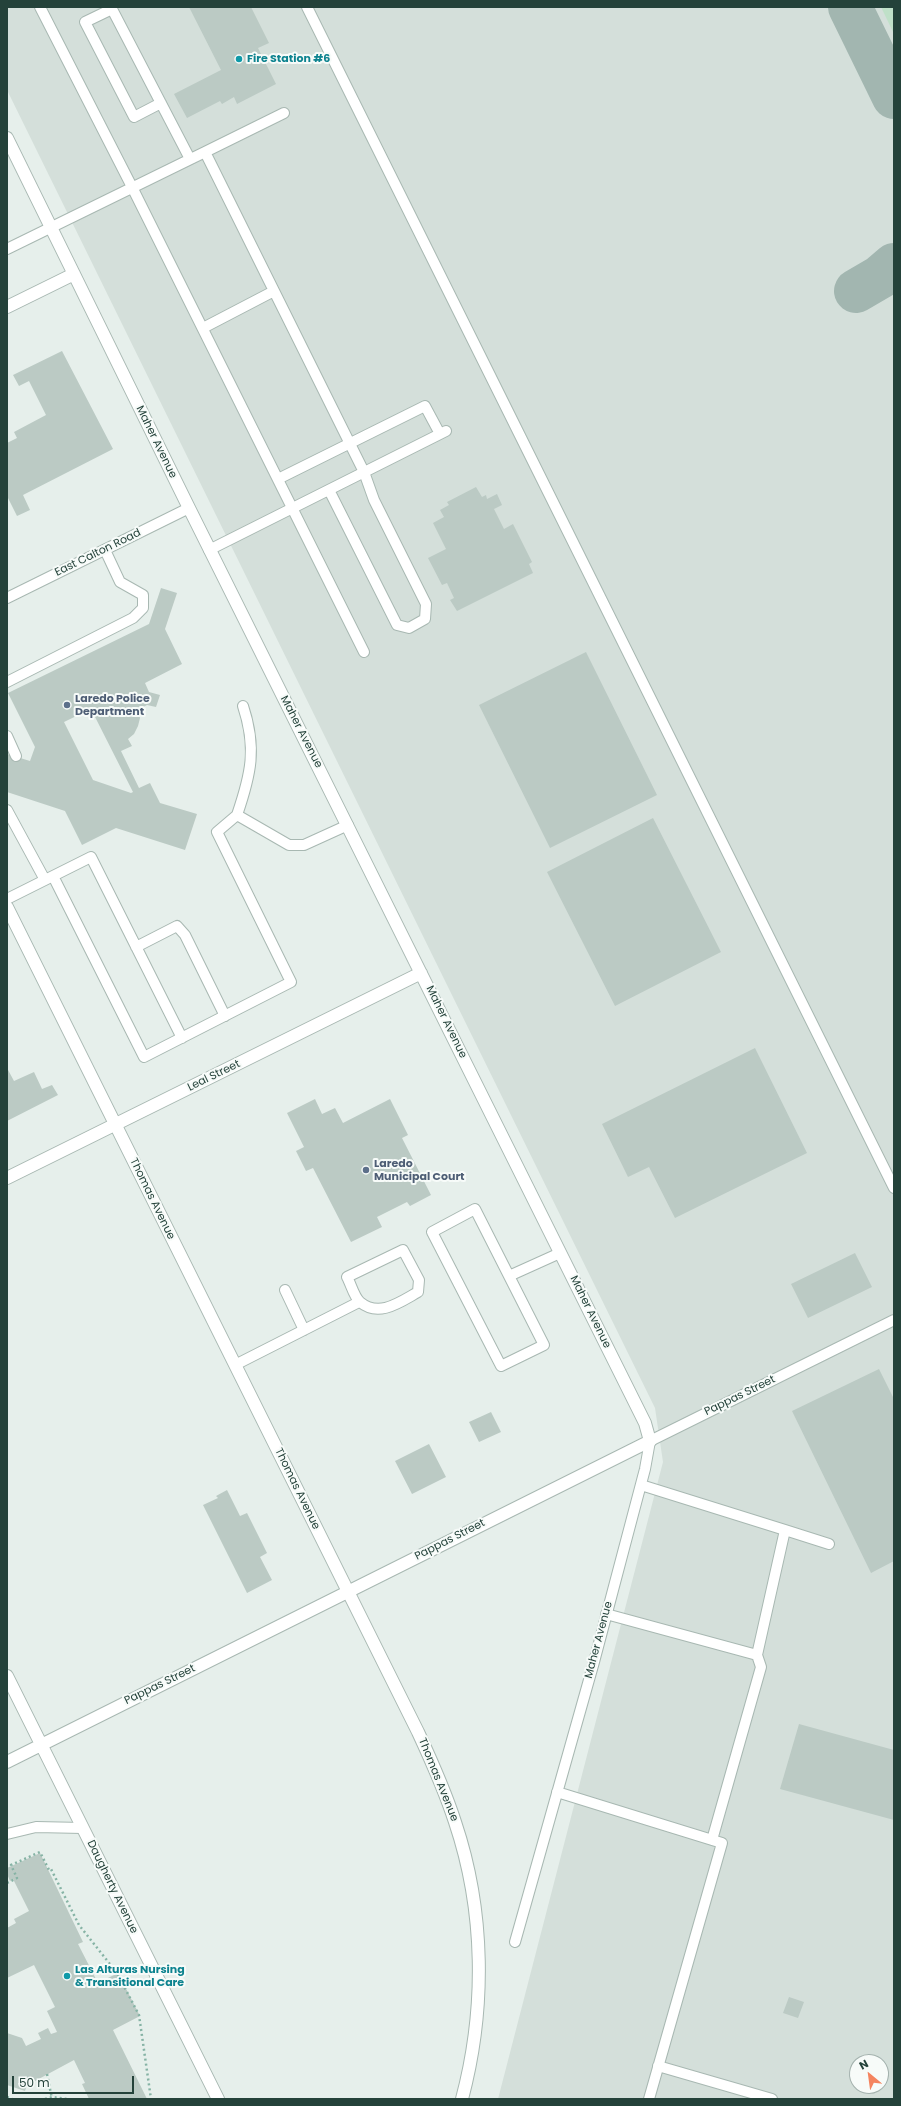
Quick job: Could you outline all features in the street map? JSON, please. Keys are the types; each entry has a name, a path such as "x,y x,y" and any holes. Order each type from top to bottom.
{"street":[{"name":"Maher Avenue","path":"7,138 209,550 348,825 645,1423 650,1441"},
{"path":"7,307 74,274"},
{"name":"Thomas Avenue","path":"7,907 10,921 115,1125 418,1732 436,1772 455,1822 470,1877 479,1936 478,1991 470,2071 462,2099"},
{"name":"Leal Street","path":"7,1178 421,973"},
{"name":"Pappas Street","path":"7,1762 650,1441"},
{"name":"Daugherty Avenue","path":"7,1676 218,2099"}],"lane":[{"path":"40,7 203,328 364,652"},
{"path":"307,7 894,1188"},
{"path":"161,103 134,117 85,22 112,8 190,159"},
{"path":"7,249 284,113"},
{"path":"205,152 364,472 374,500 426,604 425,619 409,628 397,625 329,490"},
{"path":"203,328 274,291"},
{"path":"209,550 443,432 425,406 278,479"},
{"name":"East Calton Road","path":"7,598 189,508"},
{"path":"7,682 133,618 143,608 143,594 120,582 104,550"},
{"path":"7,810 49,878 144,1057 291,982 216,832 237,815 248,784 251,747 250,729 242,706"},
{"path":"7,736 16,756"},
{"path":"237,815 289,844 304,845 348,825"},
{"path":"7,899 91,857 182,1038"},
{"path":"136,947 177,926 185,935 226,1016"},
{"path":"475,1209 509,1276 544,1345 501,1366 432,1232 475,1209"},
{"path":"403,1250 419,1280 418,1292 384,1310 374,1309 359,1302 347,1277 403,1250"},
{"path":"509,1276 560,1253"},
{"path":"286,1290 304,1330"},
{"path":"235,1365 359,1302"},
{"name":"Pappas Street","path":"650,1441 894,1320"},
{"name":"Maher Avenue","path":"515,1942 641,1485 650,1441"},
{"path":"641,1485 829,1544"},
{"path":"712,1840 761,1667 757,1655 785,1530"},
{"path":"606,1614 757,1655"},
{"path":"557,1792 722,1843 649,2099"},
{"path":"7,1834 36,1827 83,1828"},
{"path":"658,2066 772,2099"}],"path":[{"path":"7,1883 18,1878 11,1866 40,1852 49,1870 51,1869 79,1925 117,1973 139,2015 151,2099"},
{"path":"46,2074 52,2098"},
{"path":"7,2097 12,2099"},
{"path":"45,2099 67,2099"}],"shaded area":[{"path":"7,7 894,7 894,2099 498,2099 663,1462 655,1408 7,90"}],"green space":[{"path":"881,7 894,7 894,34"}],"building":[{"name":"Fire Station #6","path":"189,7 251,7 269,43 258,48 276,84 237,104 234,97 222,104 220,101 187,118 174,94 221,70"},
{"path":"62,351 113,449 23,495 30,510 17,516 7,496 7,443 17,438 14,432 46,415 29,381 19,386 13,375"},
{"path":"476,487 482,497 486,495 487,499 497,494 502,505 494,509 504,529 513,524 532,562 529,564 533,573 457,611 450,600 454,598 447,583 442,585 428,558 446,549 433,523 444,517 440,510 449,505 447,502"},
{"path":"161,588 177,593 165,629 182,664 145,683 149,692 160,695 156,707 147,705 138,710 140,718 138,726 134,734 128,739 132,746 121,751 139,788 150,783 160,803 197,814 185,850 116,828 82,845 65,811 7,792 7,754 30,761 35,747 8,693 149,624","holes":["91,709 133,792 131,793 93,780 64,722"]},
{"path":"586,652 657,795 550,848 479,705"},
{"path":"653,818 721,952 615,1006 547,872"},
{"path":"755,1048 807,1153 675,1218 649,1167 628,1177 602,1124"},
{"path":"7,1068 14,1081 34,1072 42,1089 52,1085 58,1095 7,1121"},
{"name":"Laredo Municipal Court","path":"315,1099 322,1114 335,1108 343,1123 390,1099 408,1135 402,1138 431,1195 410,1206 407,1202 377,1217 382,1227 351,1242 313,1168 306,1171 296,1151 304,1147 287,1113"},
{"path":"855,1253 872,1287 808,1318 791,1284"},
{"path":"879,1369 894,1399 894,1561 871,1573 792,1411"},
{"path":"491,1412 501,1432 479,1442 469,1422"},
{"path":"429,1444 446,1477 412,1494 395,1461"},
{"path":"227,1490 240,1516 247,1513 267,1553 260,1557 272,1580 247,1593 203,1505 218,1498 216,1496"},
{"path":"799,1724 894,1750 894,1820 780,1789"},
{"name":"Las Alturas Nursing & Transitional Care","path":"40,1853 83,1942 78,1944 98,1983 118,1973 140,2016 113,2030 147,2099 89,2099 82,2084 85,2083 74,2060 35,2081 33,2077 29,2078 25,2091 7,2085 7,2033 22,2038 26,2046 41,2039 38,2033 48,2028 51,2034 57,2032 47,2011 55,2007 34,1965 7,1978 7,1928 16,1923 14,1919 29,1911 13,1879 10,1881 7,1874 7,1868"},
{"path":"789,1997 804,2002 798,2018 783,2013"}],"taxiway":[{"path":"850,7 894,97"},
{"path":"856,291 880,277 894,265"}],"place":[{"name":"Fire Station #6","path":"239,59"},
{"name":"Laredo Police Department","path":"67,705"},
{"name":"Laredo Municipal Court","path":"366,1170"},
{"name":"Las Alturas Nursing & Transitional Care","path":"67,1976"}]}
